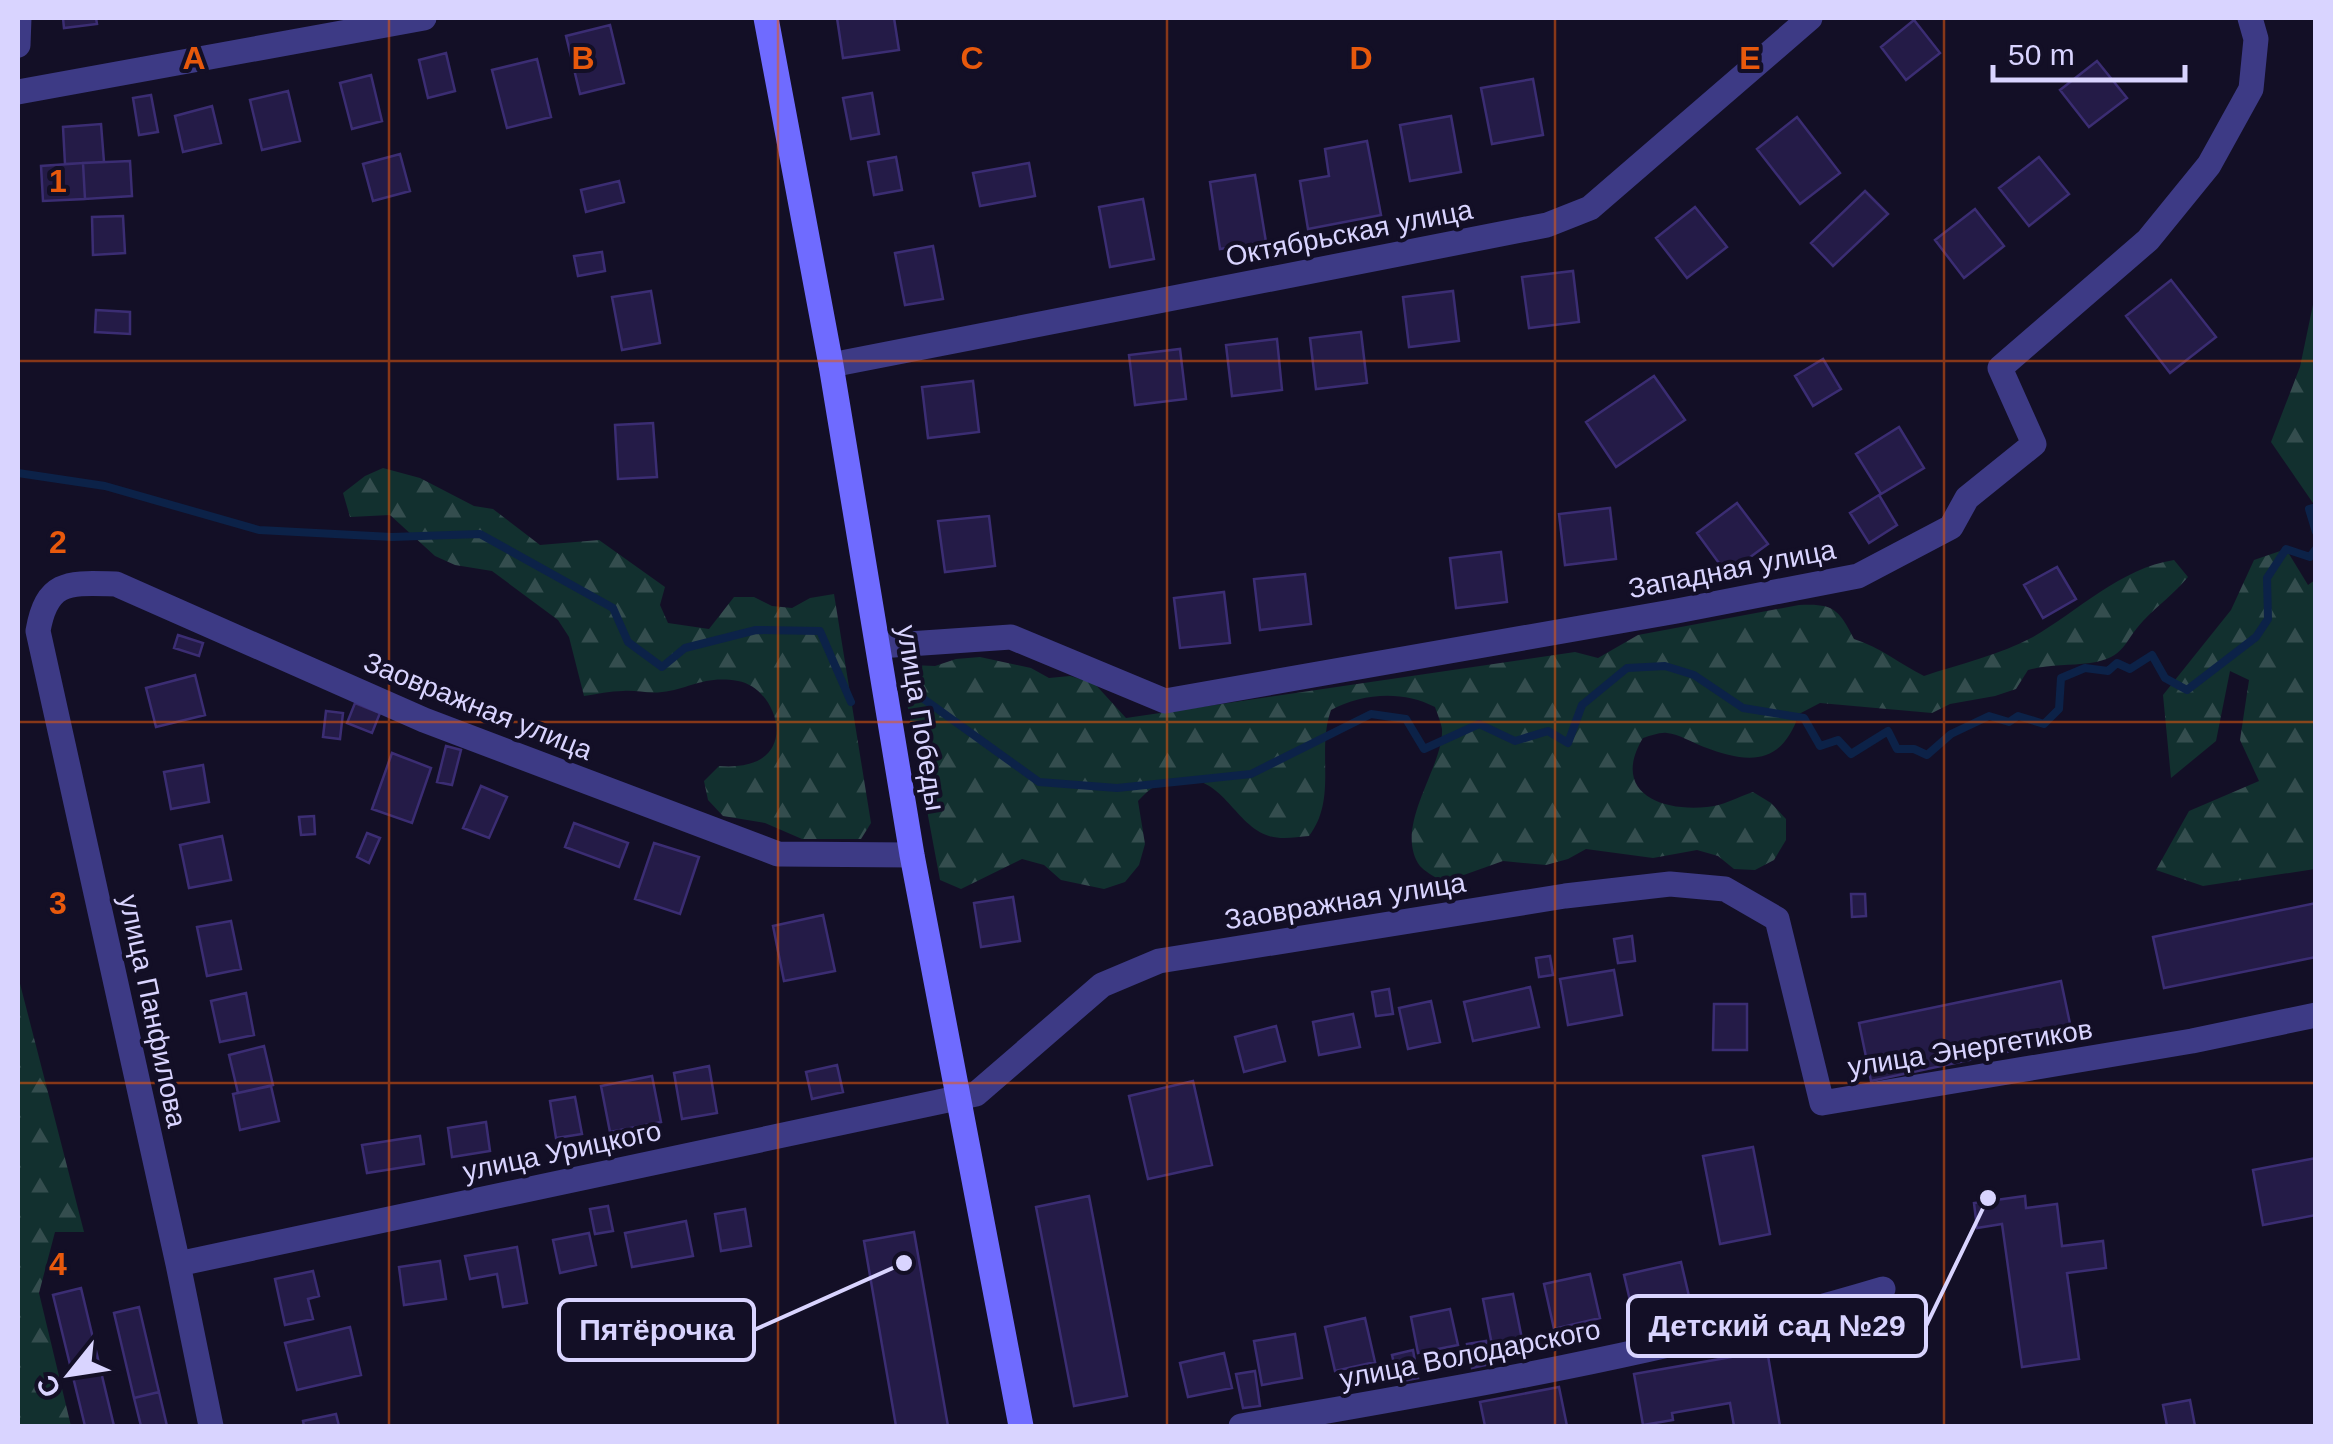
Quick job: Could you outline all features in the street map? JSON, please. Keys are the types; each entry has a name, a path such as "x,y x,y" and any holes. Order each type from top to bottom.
{"street":[{"path":"18,45 19,18"},
{"path":"18,92 424,18"},
{"name":"улица Победы","path":"766,18 831,365 912,855 1021,1426"},
{"name":"Октябрьская улица","path":"831,365 1548,225 1590,208 1810,18"},
{"name":"Западная улица","path":"879,646 1011,637 1165,701 1858,576 1951,527 1966,498 2034,444 2000,368 2148,240 2208,165 2251,89 2256,39 2250,18"},
{"name":"Заовражная улица","path":"42,609 53,591 74,583 116,584 424,720 778,854 912,855"},
{"name":"улица Панфилова","path":"42,609 38,631 210,1426"},
{"name":"Заовражная улица","path":"959,1097 976,1094 1102,985 1159,961 1565,896 1670,884 1725,889 1776,918"},
{"name":"улица Энергетиков","path":"1776,918 1822,1103 2192,1042 2316,1016"},
{"name":"улица Урицкого","path":"178,1264 959,1097"},
{"name":"улица Володарского","path":"1241,1426 1426,1394 1715,1336 1883,1289"}],"green space":[{"path":"2315,295 2316,506 2271,442 2300,367"},
{"path":"383,468 420,478 474,506 493,509 540,545 599,540 665,587 660,605 668,623 709,629 734,597 754,597 772,606 792,608 810,598 834,594 871,823 861,839 802,839 765,823 723,816 708,800 704,781 719,766 746,765 764,757 774,744 773,713 765,698 753,687 726,680 662,692 618,691 584,696 569,637 558,620 492,571 455,565 435,556 390,515 350,517 343,493"},
{"path":"2286,549 2308,585 2315,580 2315,869 2203,886 2156,870 2189,811 2259,781 2240,740 2249,680 2230,671 2216,741 2171,778 2163,695 2231,610 2254,560"},
{"path":"2174,560 2188,577 2117,653 2102,661 2028,670 2016,689 1950,704 1932,713 1820,703 1799,714 1784,743 1763,756 1721,753 1667,733 1643,738 1633,772 1645,794 1657,801 1672,806 1707,807 1753,792 1786,819 1786,840 1774,860 1755,870 1734,869 1718,856 1697,850 1653,858 1586,849 1546,865 1503,861 1439,880 1420,866 1413,850 1412,833 1440,744 1441,723 1435,707 1410,698 1383,696 1356,700 1331,710 1325,742 1323,806 1309,836 1269,836 1246,821 1207,785 1178,779 1156,786 1138,801 1145,844 1139,865 1125,882 1104,889 1061,880 1044,865 1022,859 961,889 940,880 904,687 911,665 935,666 980,657 1031,668 1049,678 1070,676 1094,683 1126,718 1575,652 1598,658 1638,635 1799,605 1834,610 1854,639 1924,676 2033,637 2118,581"},
{"path":"18,976 84,1232 55,1232 39,1293 71,1426 18,1426"}],"building":[{"path":"63,18 96,18 97,24 64,28"},
{"path":"837,18 894,18 899,50 843,58"},
{"path":"1914,20 1940,53 1906,80 1881,47"},
{"path":"610,25 624,83 580,94 566,36"},
{"path":"446,53 455,91 428,98 419,60"},
{"path":"537,59 551,117 507,128 492,70"},
{"path":"2097,61 2127,98 2089,127 2060,90"},
{"path":"371,75 382,121 352,129 340,83"},
{"path":"1533,79 1543,135 1492,144 1481,88"},
{"path":"288,91 300,141 262,150 250,100"},
{"path":"872,93 879,134 851,139 843,98"},
{"path":"151,95 158,132 139,135 133,98"},
{"path":"212,106 221,143 183,152 175,116"},
{"path":"1451,116 1461,172 1410,181 1400,125"},
{"path":"1797,117 1840,173 1800,204 1757,149"},
{"path":"101,124 104,162 65,164 63,127"},
{"path":"1367,141 1381,215 1308,229 1300,181 1329,176 1325,149"},
{"path":"400,154 410,191 373,201 363,164"},
{"path":"896,157 902,190 874,195 868,162"},
{"path":"2039,157 2069,194 2029,226 1999,188"},
{"path":"130,161 132,196 85,199 83,163"},
{"path":"83,163 85,199 43,201 41,166"},
{"path":"1029,163 1035,196 980,206 973,173"},
{"path":"1255,175 1266,242 1220,249 1210,182"},
{"path":"619,181 624,202 586,212 581,190"},
{"path":"1865,191 1888,214 1833,266 1811,243"},
{"path":"1143,199 1154,259 1110,267 1099,207"},
{"path":"1695,207 1727,247 1687,278 1656,238"},
{"path":"1975,209 2004,246 1964,278 1935,240"},
{"path":"123,216 125,253 93,255 92,217"},
{"path":"933,246 943,299 905,305 895,253"},
{"path":"602,252 605,271 578,276 574,256"},
{"path":"1573,271 1579,322 1529,328 1522,277"},
{"path":"2171,280 2216,337 2170,373 2126,316"},
{"path":"651,291 660,343 622,350 612,297"},
{"path":"1453,291 1459,341 1409,347 1403,297"},
{"path":"96,310 130,312 130,334 95,332"},
{"path":"1361,332 1367,383 1316,389 1310,338"},
{"path":"1277,339 1282,390 1232,396 1226,345"},
{"path":"1180,349 1186,399 1135,405 1129,355"},
{"path":"1823,359 1841,389 1813,406 1795,376"},
{"path":"1654,376 1685,420 1616,467 1586,422"},
{"path":"973,381 979,432 928,438 922,387"},
{"path":"653,423 657,477 618,479 615,425"},
{"path":"1899,427 1924,468 1881,494 1856,454"},
{"path":"1879,495 1897,525 1869,543 1850,513"},
{"path":"1737,503 1768,544 1727,574 1697,533"},
{"path":"1610,508 1616,559 1565,565 1559,514"},
{"path":"989,516 995,566 945,572 938,521"},
{"path":"1501,552 1507,602 1456,608 1450,558"},
{"path":"2057,567 2076,599 2043,618 2024,585"},
{"path":"1305,574 1311,624 1260,630 1254,579"},
{"path":"1224,592 1230,643 1180,648 1174,598"},
{"path":"178,635 203,643 199,656 174,648"},
{"path":"195,675 205,715 156,727 146,688"},
{"path":"355,703 380,713 372,733 347,723"},
{"path":"326,711 343,713 340,739 323,737"},
{"path":"446,746 461,750 452,785 437,782"},
{"path":"392,753 431,768 412,823 372,809"},
{"path":"203,765 209,802 171,809 164,772"},
{"path":"481,786 507,797 489,838 463,828"},
{"path":"314,816 315,834 301,835 299,817"},
{"path":"574,823 628,843 619,867 565,847"},
{"path":"367,833 380,838 369,863 357,857"},
{"path":"222,836 231,880 189,888 180,845"},
{"path":"654,843 699,857 680,914 635,899"},
{"path":"1851,894 1865,894 1866,916 1852,917"},
{"path":"1013,897 1020,941 981,947 974,903"},
{"path":"2316,903 2316,957 2164,988 2153,937"},
{"path":"823,915 835,971 784,981 773,926"},
{"path":"231,921 241,969 207,976 197,927"},
{"path":"1632,936 1635,961 1618,963 1614,939"},
{"path":"1550,956 1553,975 1539,977 1536,958"},
{"path":"1614,970 1622,1015 1568,1025 1560,979"},
{"path":"2061,981 2073,1038 1871,1081 1859,1023"},
{"path":"1530,987 1539,1027 1473,1041 1464,1002"},
{"path":"1389,989 1393,1014 1376,1016 1372,992"},
{"path":"246,993 254,1035 220,1042 211,1001"},
{"path":"1431,1001 1440,1042 1408,1049 1399,1008"},
{"path":"1714,1004 1747,1004 1747,1050 1713,1050"},
{"path":"1353,1014 1360,1047 1319,1055 1313,1022"},
{"path":"1276,1026 1285,1061 1244,1072 1235,1037"},
{"path":"264,1046 273,1085 238,1093 229,1055"},
{"path":"837,1065 843,1092 812,1099 806,1072"},
{"path":"709,1066 717,1113 682,1119 674,1073"},
{"path":"652,1076 661,1122 610,1132 601,1086"},
{"path":"1193,1081 1212,1165 1148,1179 1129,1096"},
{"path":"271,1086 279,1121 240,1130 233,1094"},
{"path":"575,1097 582,1134 556,1138 550,1101"},
{"path":"486,1122 490,1151 452,1157 448,1128"},
{"path":"420,1136 424,1164 367,1173 362,1145"},
{"path":"1753,1147 1770,1234 1720,1244 1703,1156"},
{"path":"2316,1158 2316,1215 2263,1225 2253,1170"},
{"path":"1089,1196 1127,1396 1074,1406 1036,1207"},
{"path":"2025,1196 2026,1208 2057,1204 2062,1246 2103,1241 2106,1268 2067,1273 2079,1359 2022,1367 2002,1224 1977,1228 1974,1203"},
{"path":"608,1206 613,1231 595,1234 590,1209"},
{"path":"745,1209 751,1246 721,1251 715,1214"},
{"path":"686,1221 693,1256 632,1267 625,1233"},
{"path":"914,1232 948,1426 896,1426 864,1241"},
{"path":"589,1233 596,1265 560,1273 553,1240"},
{"path":"517,1247 527,1303 503,1307 497,1274 470,1279 465,1256"},
{"path":"440,1261 446,1299 404,1305 399,1267"},
{"path":"1681,1262 1692,1309 1635,1322 1624,1275"},
{"path":"313,1271 319,1296 308,1299 313,1319 285,1325 275,1279"},
{"path":"1590,1274 1600,1318 1554,1329 1544,1284"},
{"path":"81,1288 114,1426 85,1426 53,1295"},
{"path":"1513,1294 1522,1339 1492,1345 1483,1299"},
{"path":"139,1307 159,1392 134,1398 114,1313"},
{"path":"1450,1309 1458,1345 1418,1353 1411,1317"},
{"path":"1365,1318 1375,1362 1335,1371 1325,1327"},
{"path":"350,1327 361,1375 297,1390 285,1343"},
{"path":"1295,1334 1302,1378 1262,1385 1254,1341"},
{"path":"1486,1341 1490,1364 1472,1368 1467,1344"},
{"path":"1745,1348 1752,1353 1767,1350 1780,1426 1734,1426 1730,1403 1672,1413 1673,1420 1643,1425 1634,1374 1731,1357 1736,1349"},
{"path":"1413,1350 1418,1378 1398,1382 1392,1355"},
{"path":"1224,1353 1232,1388 1188,1397 1180,1363"},
{"path":"1255,1371 1260,1406 1243,1408 1236,1374"},
{"path":"1559,1387 1567,1426 1485,1426 1480,1402"},
{"path":"159,1392 167,1426 141,1426 134,1398"},
{"path":"2190,1400 2195,1426 2167,1426 2163,1405"},
{"path":"336,1414 339,1426 304,1426 303,1421"}],"waterway":[{"path":"18,473 105,486 259,530 392,537 480,534 613,608 628,642 662,667 685,648 756,630 820,631 851,702"},
{"path":"2316,507 2309,509 2316,532"},
{"path":"914,692 1039,782 1117,788 1251,774 1371,714 1406,719 1424,749 1479,724 1515,741 1548,731 1568,743 1582,705 1627,668 1665,666 1694,675 1743,708 1804,718 1820,746 1838,740 1851,754 1888,731 1897,749 1914,749 1927,755 1951,734 1989,716 2009,722 2018,716 2044,724 2059,709 2061,678 2085,668 2108,671 2117,663 2130,669 2152,655 2165,678 2187,690 2256,637 2268,619 2267,578 2286,549 2310,557 2316,549"}],"place":[{"name":"Детский сад №29","path":"1988,1198"},
{"name":"Пятёрочка","path":"904,1263"}]}
